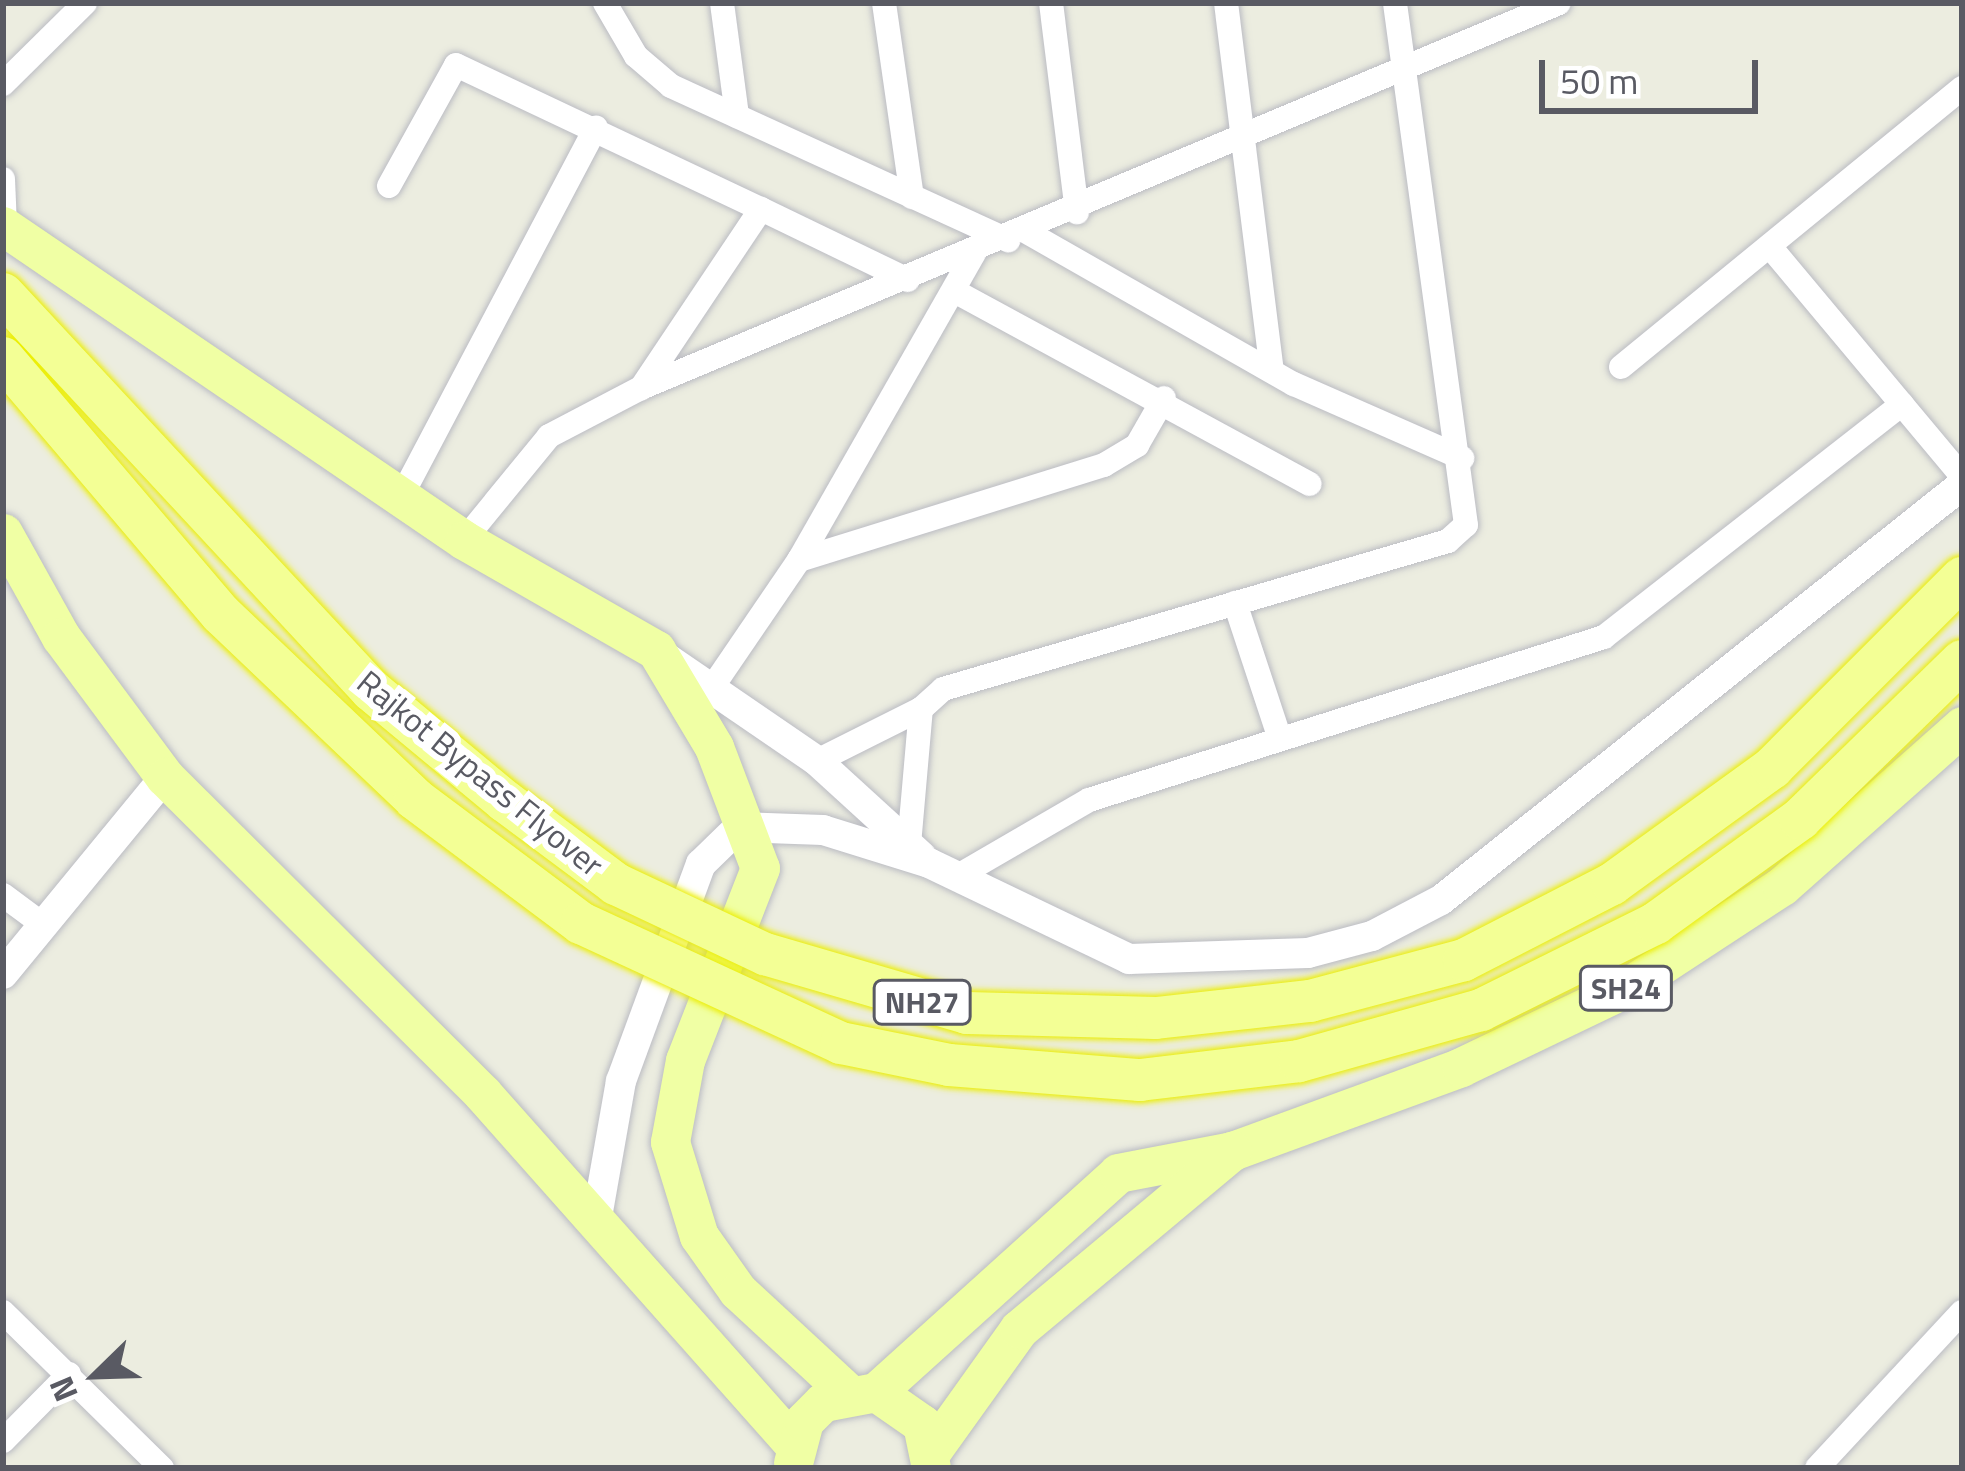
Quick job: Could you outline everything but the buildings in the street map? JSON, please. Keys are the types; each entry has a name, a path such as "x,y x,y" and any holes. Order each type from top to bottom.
{"highway":[{"name":"Rajkot Bypass Flyover","path":"3,294 370,691 506,802 616,884 765,954 967,1013 1156,1018 1310,1001 1464,960 1612,884 1772,767 1962,578"},
{"name":"Rajkot Bypass Flyover","path":"3,358 221,614 415,799 526,882 581,923 745,1005 841,1043 949,1065 1140,1080 1299,1060 1481,1010 1656,923 1800,819 1962,661"}],"main road":[{"path":"4,226 400,499 656,650 714,747 759,891 685,1060 670,1142 712,1254 861,1392"},
{"path":"3,533 74,656 165,777 597,1217 794,1456"},
{"name":"SH24","path":"794,1456 804,1421 861,1392 1118,1173 1232,1151 1461,1067 1626,988 1782,886 1962,726"},
{"name":"SH24","path":"931,1460 1019,1329 1232,1151"},
{"name":"SH24","path":"861,1392 922,1424 931,1460"}],"street":[{"path":"3,83 85,3"},
{"path":"605,3 636,56 737,116 912,197 1017,236 1271,370 1462,458"},
{"path":"722,3 737,116"},
{"path":"884,3 912,197"},
{"path":"1051,3 1077,212"},
{"path":"1226,3 1271,370"},
{"path":"817,761 921,709 943,688 1460,535 1462,458 1401,69 1395,3"},
{"path":"464,540 549,436 641,388 1077,212 1243,133 1401,69 1506,14 1559,3"},
{"path":"389,186 456,65 596,127 908,280"},
{"path":"1621,368 1962,88"},
{"path":"400,499 596,127"},
{"path":"3,179 4,226"},
{"path":"641,388 761,208"},
{"path":"597,1217 629,1059 701,864 739,827 823,830 931,862 1130,959 1287,956 1372,936 1441,900 1962,480 1772,248"},
{"path":"713,686 800,560 958,293 974,253"},
{"path":"958,293 1164,398 1310,484"},
{"path":"800,560 1104,465 1137,445 1164,398"},
{"path":"931,862 1089,800 1279,736 1604,637 1901,404"},
{"path":"1235,602 1279,736"},
{"path":"656,650 817,761 931,862"},
{"path":"921,709 931,862"},
{"path":"3,974 165,777"},
{"path":"3,895 42,924"},
{"path":"3,1312 162,1468"},
{"path":"1816,1468 1962,1312"},
{"path":"3,1441 69,1374"}]}
